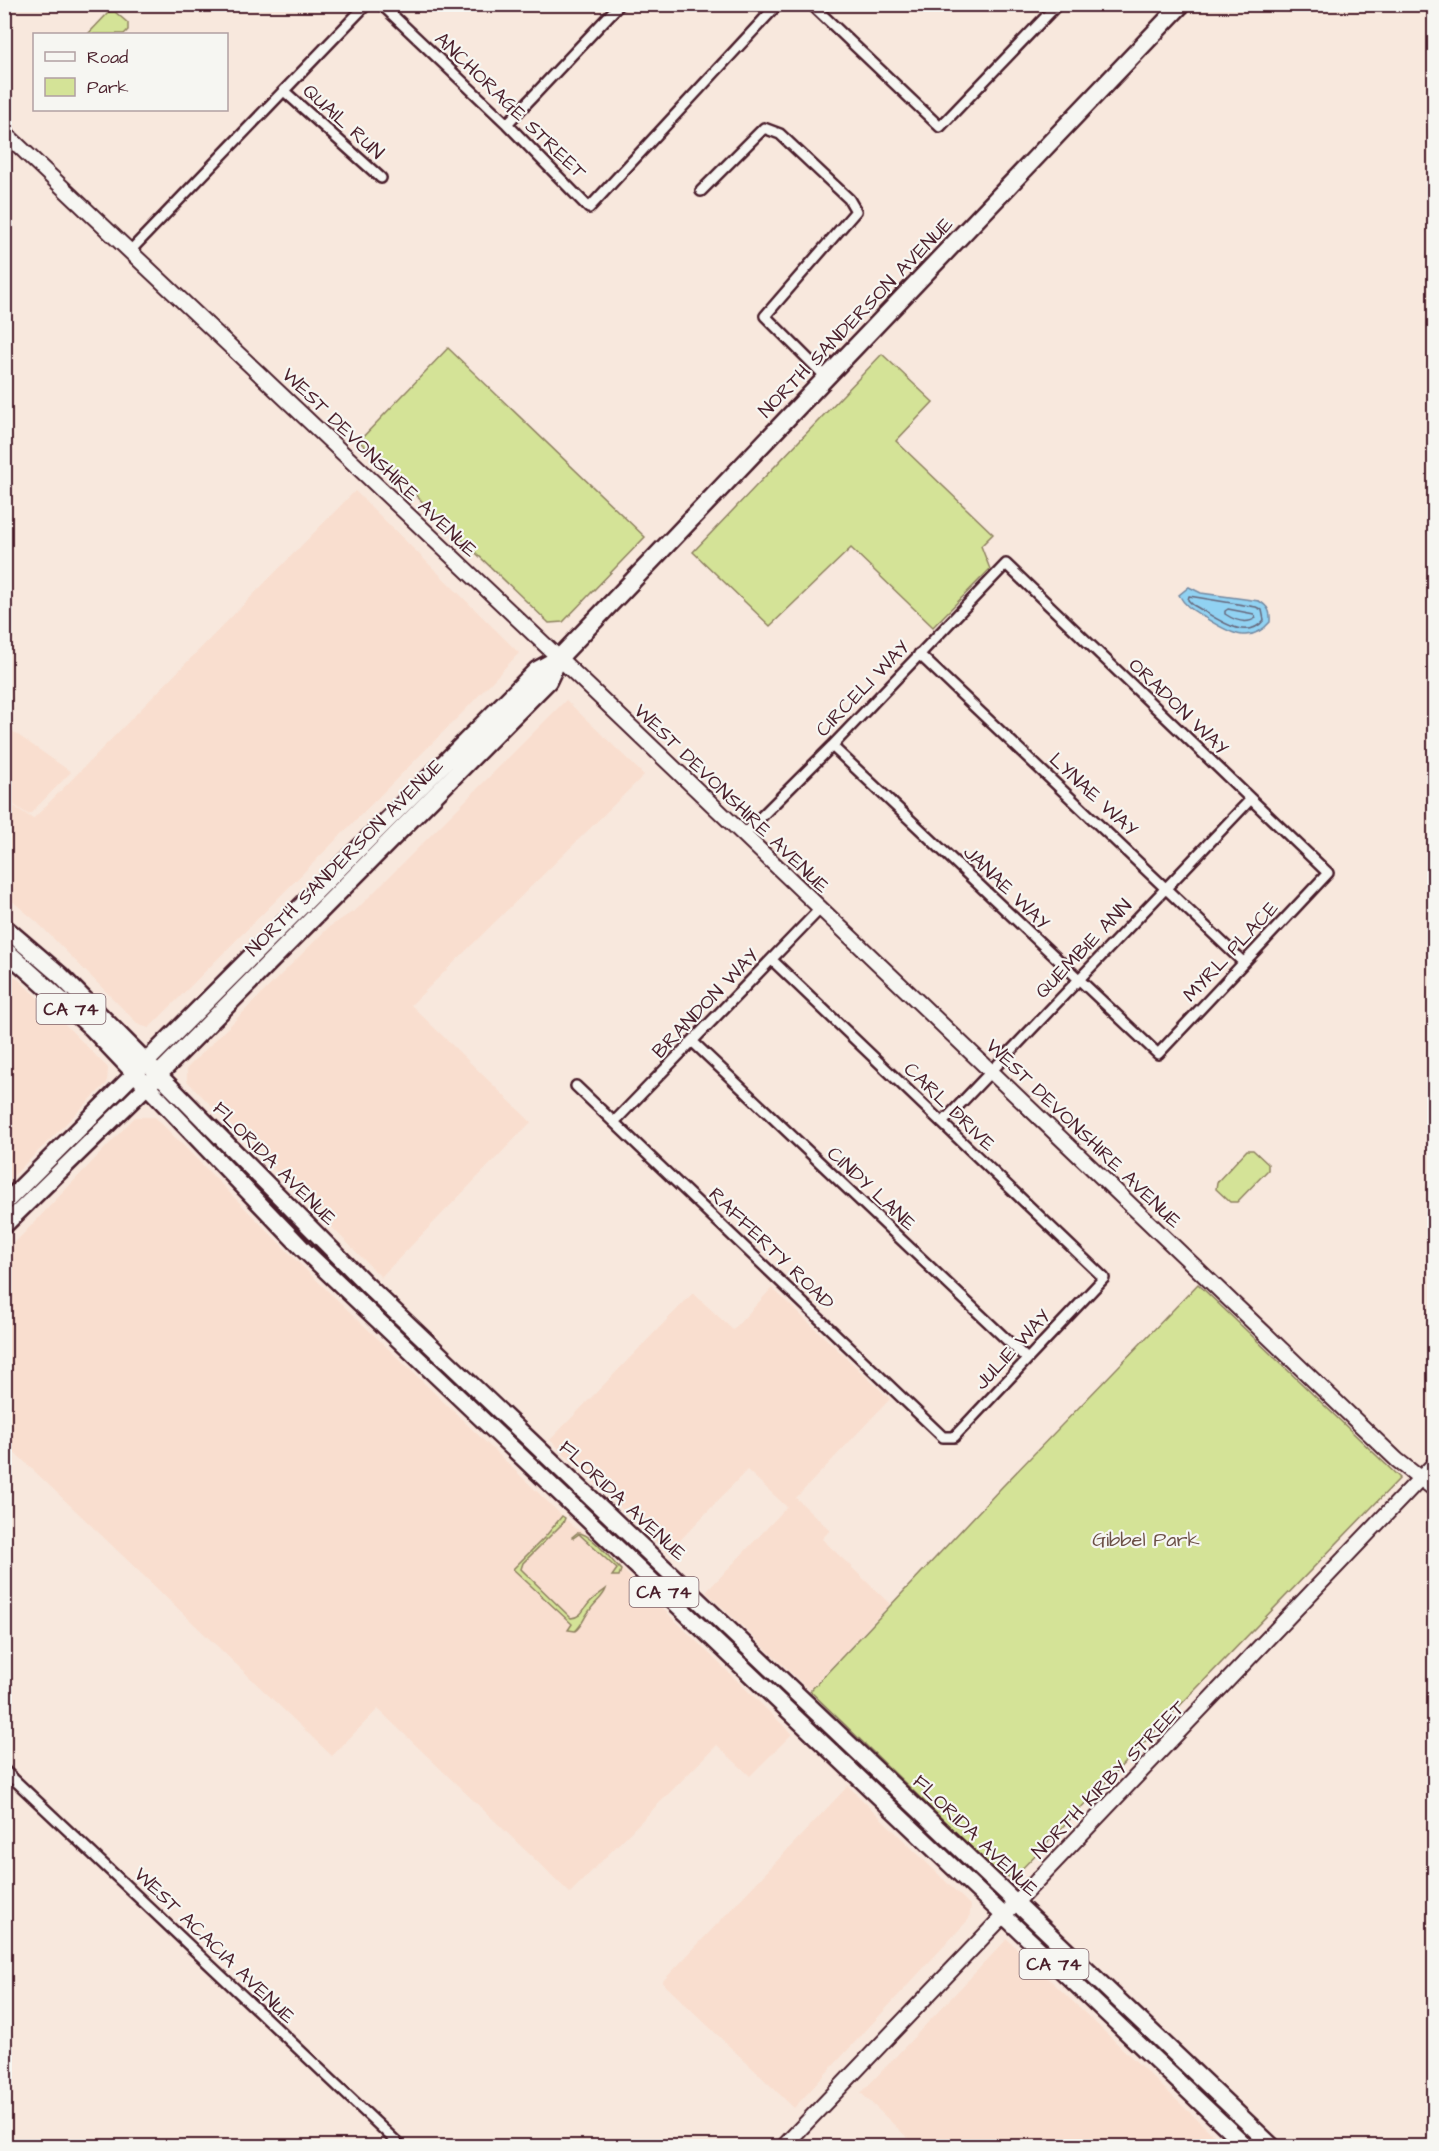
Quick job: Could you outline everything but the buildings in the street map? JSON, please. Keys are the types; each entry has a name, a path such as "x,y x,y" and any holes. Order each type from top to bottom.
{"highway":[{"name":"NORTH SANDERSON AVENUE","path":"141,1067 537,670 559,658 1182,4"},
{"name":"NORTH SANDERSON AVENUE","path":"153,1080 548,681 559,658"},
{"path":"254,979 249,972 250,969 265,952 289,917 298,918 270,962"},
{"name":"FLORIDA AVENUE","path":"4,927 60,975 153,1080"},
{"name":"FLORIDA AVENUE","path":"4,949 83,1020 141,1067"}],"main road":[{"path":"4,1204 141,1067"},
{"path":"4,1226 153,1080"},
{"name":"FLORIDA AVENUE","path":"153,1080 303,1249 1246,2146"},
{"name":"FLORIDA AVENUE","path":"153,1080 1272,2146"},
{"path":"4,1214 19,1198 34,1175"},
{"path":"653,1582 670,1588 713,1628 722,1623"},
{"path":"735,1659 746,1660 770,1684 781,1689 791,1689"},
{"path":"1105,2012 1133,2027 1187,2080 1211,2088"},
{"path":"1185,2088 1217,2104 1262,2146"}],"street":[{"path":"130,251 367,4"},
{"name":"ANCHORAGE STREET","path":"381,4 507,124 589,208 778,4"},
{"path":"507,124 620,4"},
{"path":"811,4 940,127 1058,4"},
{"name":"QUAIL RUN","path":"284,91 381,178"},
{"path":"701,191 764,128 780,134 849,199 856,211 765,316 827,378"},
{"name":"WEST DEVONSHIRE AVENUE","path":"4,132 559,658 1397,1460 1434,1489"},
{"name":"CIRCELI WAY","path":"743,835 832,746 1006,564"},
{"name":"ORADON WAY","path":"1006,564 1328,873"},
{"name":"LYNAE WAY","path":"919,654 1244,962"},
{"name":"JANAE WAY","path":"832,746 1077,980 1158,1054"},
{"name":"QUEMBIE ANN","path":"942,1123 1251,799"},
{"name":"MYRL PLACE","path":"1158,1054 1328,873"},
{"name":"BRANDON WAY","path":"614,1122 820,909"},
{"name":"CARL DRIVE","path":"772,960 1104,1278"},
{"name":"CINDY LANE","path":"693,1042 1028,1359"},
{"name":"RAFFERTY ROAD","path":"576,1086 943,1437"},
{"name":"JULIE WAY","path":"943,1437 954,1437 1104,1278"},
{"name":"NORTH KIRBY STREET","path":"784,2146 1434,1464"},
{"name":"WEST ACACIA AVENUE","path":"4,1770 401,2146"}],"shaded area":[{"path":"355,491 519,653 149,1028 139,1025 37,922 5,895 5,800 33,819"},
{"path":"566,700 644,775 411,1005 531,1122 381,1277 187,1081 187,1068 329,927 357,909"},
{"path":"5,726 71,772 29,815 5,799"},
{"path":"5,967 108,1068 107,1083 5,1184"},
{"path":"135,1117 155,1117 304,1268 575,1528 586,1534 792,1734 750,1776 717,1745 570,1893 378,1709 332,1756 5,1443 4,1254"},
{"path":"772,1288 890,1399 796,1498 830,1530 822,1539 890,1604 809,1690 706,1592 787,1507 747,1470 668,1553 550,1440 693,1293 733,1330"},
{"path":"848,1786 971,1906 969,1919 794,2108 662,1982"},
{"path":"1007,1939 1225,2146 916,2146 861,2093"}],"green space":[{"path":"109,12 115,12 128,23 128,30 125,33 89,33"},
{"path":"448,348 645,537 563,622 549,623 359,441"},
{"path":"882,354 933,402 896,441 993,534 981,546 990,569 933,627 851,548 770,626 693,552"},
{"path":"1247,1150 1253,1150 1268,1164 1268,1170 1237,1202 1230,1202 1216,1189 1217,1182"},
{"name":"Gibbel Park","path":"1198,1284 1400,1478 1013,1878 999,1874 810,1691 1001,1488"},
{"path":"562,1516 565,1518 563,1523 523,1563 521,1569 571,1618 580,1614 606,1589 575,1631 568,1630 572,1624 513,1569"},
{"path":"577,1533 588,1537 600,1547 621,1570 619,1576 612,1576 617,1569 579,1534 572,1537"}],"water":[{"path":"1189,587 1201,593 1259,601 1268,610 1270,622 1255,633 1247,635 1231,632 1191,609 1185,603 1179,595"}]}
